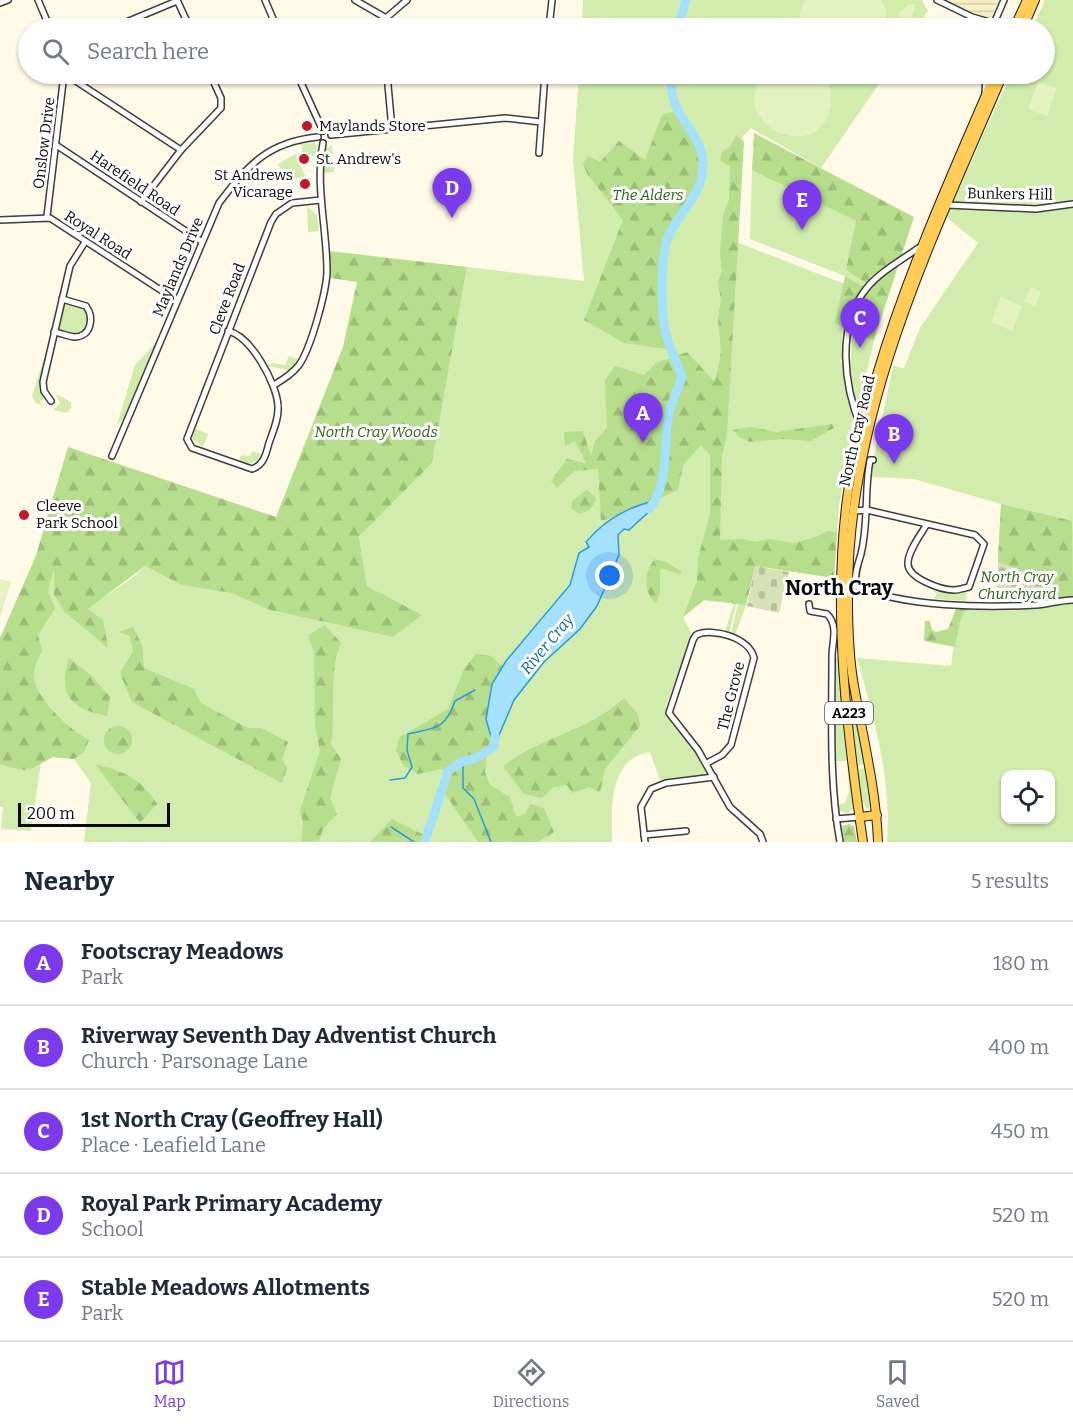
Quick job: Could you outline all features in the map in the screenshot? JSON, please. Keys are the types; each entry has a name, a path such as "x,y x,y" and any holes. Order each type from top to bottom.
{"main road":[{"path":"1019,18 1027,0"},
{"path":"1027,18 1035,0"},
{"name":"North Cray Road","path":"864,842 843,664 840,598 846,506 861,427 893,319 920,247 991,84"},
{"name":"North Cray Road","path":"878,842 870,764 854,683 850,649 848,598 854,511 879,392 918,273 999,84"},
{"path":"860,817 877,815"}],"street":[{"path":"0,3 8,0"},
{"path":"38,0 46,18"},
{"path":"265,0 273,18"},
{"path":"355,0 386,18 407,0"},
{"path":"550,18 552,0"},
{"path":"937,0 974,18"},
{"path":"996,18 1004,0"},
{"path":"136,18 177,1 185,18"},
{"name":"Onslow Drive","path":"47,216 63,84"},
{"path":"79,84 181,150"},
{"path":"141,202 181,150 221,108 221,99 214,84"},
{"path":"302,84 323,131 331,135 505,118 541,122"},
{"path":"388,84 392,129"},
{"path":"539,153 544,84"},
{"path":"984,99 985,84"},
{"path":"228,332 235,333 249,344 274,385 293,372 306,353 327,273 319,177 323,143 318,137 323,131"},
{"path":"323,143 330,140 331,135"},
{"name":"Maylands Drive","path":"112,456 176,300 219,203 261,156 276,146 318,137"},
{"name":"Harefield Road","path":"56,145 201,242"},
{"name":"Cleve Road","path":"274,385 277,417 263,461 255,468 241,466 192,448 187,439 271,222 276,214 292,203 321,200"},
{"name":"Bunkers Hill","path":"947,205 1036,208 1073,204"},
{"name":"Royal Road","path":"0,220 47,216 176,300"},
{"path":"51,401 43,383 70,266 85,242"},
{"path":"861,427 853,404 846,360 856,304 866,288 920,247"},
{"path":"54,332 74,337 84,333 90,326 91,313 86,306 62,299"},
{"path":"873,459 870,460 866,482 867,510 864,540 855,579 856,586 866,591 914,601 1001,606 1043,605 1073,600"},
{"path":"854,511 867,510 975,535 984,544 969,587 954,590 943,588 914,575 908,569 907,560 927,524"},
{"path":"809,604 808,611 827,614 835,628 832,648 832,728 836,819 840,842"},
{"name":"The Grove","path":"707,763 722,755 731,745 754,658 752,649 744,642 709,632 696,635 693,640 669,706 671,718 707,763 730,807 760,834 763,842"},
{"path":"645,842 641,807 651,789 666,783 714,777"},
{"path":"836,819 860,817"},
{"path":"644,835 686,831"}],"shaded area":[{"path":"938,0 998,0 992,17 979,18"}],"green space":[{"path":"583,0 922,0 928,11 923,18 582,18"},
{"path":"805,0 881,0 886,10 886,18 800,18"},
{"path":"1045,0 1073,0 1073,842 887,842 887,795 884,772 875,726 857,658 951,666 959,605 1031,609 1044,579 998,562 1001,504 914,479 870,477 893,366 904,368 920,328 978,243 946,217 1006,84 1055,84 1055,18 1037,18"},
{"path":"909,4 915,4 911,18 900,18 899,13"},
{"path":"578,84 879,84 821,168 751,128 743,136 734,241 860,290 842,331 842,360 839,361 844,364 845,384 855,424 839,505 834,578 755,566 746,605 735,635 731,634 738,604 736,604 729,634 725,632 734,603 704,600 683,617 692,635 666,706 673,725 701,757 705,766 705,775 660,780 650,752 626,764 615,787 612,842 84,842 91,783 74,759 53,757 41,762 31,831 1,829 3,807 0,807 0,638 36,556 60,474 87,609 132,578 145,566 182,585 231,593 270,610 393,637 421,615 367,586 359,537 432,463 467,267 584,281 573,159"},
{"path":"759,84 828,84 830,109 821,126 808,135 792,136 777,131 763,121 755,108 755,92"},
{"path":"1037,84 1057,88 1047,116 1028,109"},
{"name":"The Alders","path":"673,112 687,130 697,149 701,169 694,191 669,228 664,248 661,292 662,320 667,349 624,343 584,320 623,220 588,175 583,164 588,156 600,162 619,141 645,160 662,115"},
{"path":"754,133 914,217 874,340 835,323 845,276 863,286 866,283 846,270 856,221 752,170"},
{"path":"736,135 744,142 727,433 722,457 720,540 742,539 756,542 768,539 794,543 819,536 827,531 837,532 834,578 755,566 746,605 704,600 683,617 697,581 698,558 710,514 710,455 701,445 683,465 678,490 613,519 601,520 598,469 574,471 557,488 551,481 567,459 586,463 575,441 565,446 564,432 583,431 591,456 595,441 607,428 605,380 615,366 644,375 656,363 687,352 715,382 721,352 718,318 721,300 718,282 722,271 720,253 723,215 729,200 730,166 720,161 722,152 730,147"},
{"path":"314,143 317,146 316,158 306,152 301,152 303,147 299,144"},
{"path":"332,145 334,172 323,173 325,149"},
{"path":"296,154 305,176 288,181 278,164"},
{"path":"752,170 857,221 846,270 866,283 863,286 845,276 750,239"},
{"path":"307,206 317,215 319,231 308,232"},
{"name":"North Cray Woods","path":"329,251 467,267 432,463 359,537 367,586 422,615 393,637 270,610 231,593 182,585 145,566 88,609 103,620 108,648 65,612 54,595 54,568 48,592 55,608 38,635 42,651 37,660 34,678 41,695 56,714 89,740 84,752 74,759 53,757 31,769 21,770 0,764 0,638 36,556 68,447 276,517 343,347 357,282 331,278"},
{"path":"1031,287 1041,292 1035,306 1024,302"},
{"path":"1001,297 1022,306 1012,331 991,322"},
{"path":"64,302 87,309 89,321 86,329 76,334 58,329"},
{"path":"852,330 874,340 858,411 850,372"},
{"path":"156,343 124,419 117,425 135,365"},
{"path":"45,355 40,382 44,397 40,402 44,406 36,403 32,396"},
{"path":"289,356 298,359 289,370 267,366 272,363 285,365"},
{"path":"56,394 71,402 71,408 67,413 53,410 60,404"},
{"path":"832,424 834,428 810,441 783,439 750,442 739,437 733,430 752,427 775,432"},
{"path":"194,428 208,434 203,447 192,439"},
{"path":"252,451 261,454 257,461 248,464 239,461 241,455 250,456"},
{"path":"587,490 596,498 590,509 579,514 571,508 572,501"},
{"path":"1001,504 1072,521 1073,596 1034,602 1044,579 998,562"},
{"path":"655,559 666,562 682,572 680,574 660,568 660,593 656,603 649,594 646,582 651,564"},
{"name":"North Cray Churchyard","path":"998,562 1044,579 1034,602 996,601"},
{"path":"755,566 789,572 779,613 747,606"},
{"path":"0,579 11,582 0,617"},
{"path":"935,586 967,589 966,601 934,599 937,593 934,592"},
{"path":"846,595 859,737 865,764 857,766 845,650"},
{"path":"958,604 978,606 964,611 955,647 924,641 925,621 930,621 932,630 936,632 948,629"},
{"path":"325,625 341,643 333,679 331,744 341,759 330,798 337,814 323,829 319,841 301,842 303,822 300,810 320,751 315,725 314,652 308,635"},
{"path":"133,627 142,645 144,668 194,689 201,703 248,728 261,728 288,742 282,760 287,768 282,783 132,702 120,673 133,651 130,636 118,632"},
{"path":"476,654 491,656 502,666 492,684 486,719 492,738 487,748 485,772 490,785 510,797 516,817 525,814 530,804 544,808 554,832 538,842 478,842 445,794 447,773 442,769 418,774 403,765 396,750 400,737 448,709 464,669"},
{"path":"69,658 92,676 110,697 107,716 84,709 70,698 65,682"},
{"path":"840,658 854,807 848,814 839,810 838,805 845,803 849,792 847,761 836,761 834,661"},
{"path":"624,698 638,714 640,726 605,769 600,793 590,787 572,793 567,785 554,787 542,798 524,794 503,766 533,748 595,719"},
{"path":"118,726 128,730 132,740 128,750 118,754 108,750 104,740 108,730"},
{"path":"95,764 130,777 151,795 157,804 140,823"},
{"path":"866,768 873,805 867,809 861,799 858,770"},
{"path":"392,819 426,836 423,842 370,842"},
{"path":"849,824 854,826 857,842 844,842 842,826"}],"water":[{"path":"655,501 653,508 629,530 624,529 618,535 619,555 597,606 580,629 544,662 514,700 494,747 486,719 492,684 506,661 570,585 579,553 589,547 586,542 608,522 625,511"}],"waterway":[{"name":"River Cray","path":"681,18 686,0"},
{"name":"River Cray","path":"649,509 660,488 665,463 669,413 682,377 665,330 662,295 664,254 669,235 699,185 703,166 698,142 674,102 672,84"},
{"path":"390,780 405,778 412,767 407,750 408,734 432,729 443,723 455,701 475,690"},
{"name":"River Cray","path":"425,842 448,771 463,761 476,758 494,747 495,736"},
{"path":"463,761 463,788 474,799 491,842"},
{"path":"391,827 414,842"}],"place":[{"name":"Maylands Store","path":"307,126"},
{"name":"St. Andrew's","path":"304,159"},
{"name":"St Andrews Vicarage","path":"305,184"},
{"name":"Royal Park Primary Academy","path":"452,218"},
{"name":"Stable Meadows Allotments","path":"802,230"},
{"name":"1st North Cray (Geoffrey Hall)","path":"860,348"},
{"name":"Footscray Meadows","path":"643,443"},
{"name":"Riverway Seventh Day Adventist Church","path":"894,464"},
{"name":"Cleeve Park School","path":"24,515"}],"district":[{"name":"North Cray","path":"839,588"}]}
